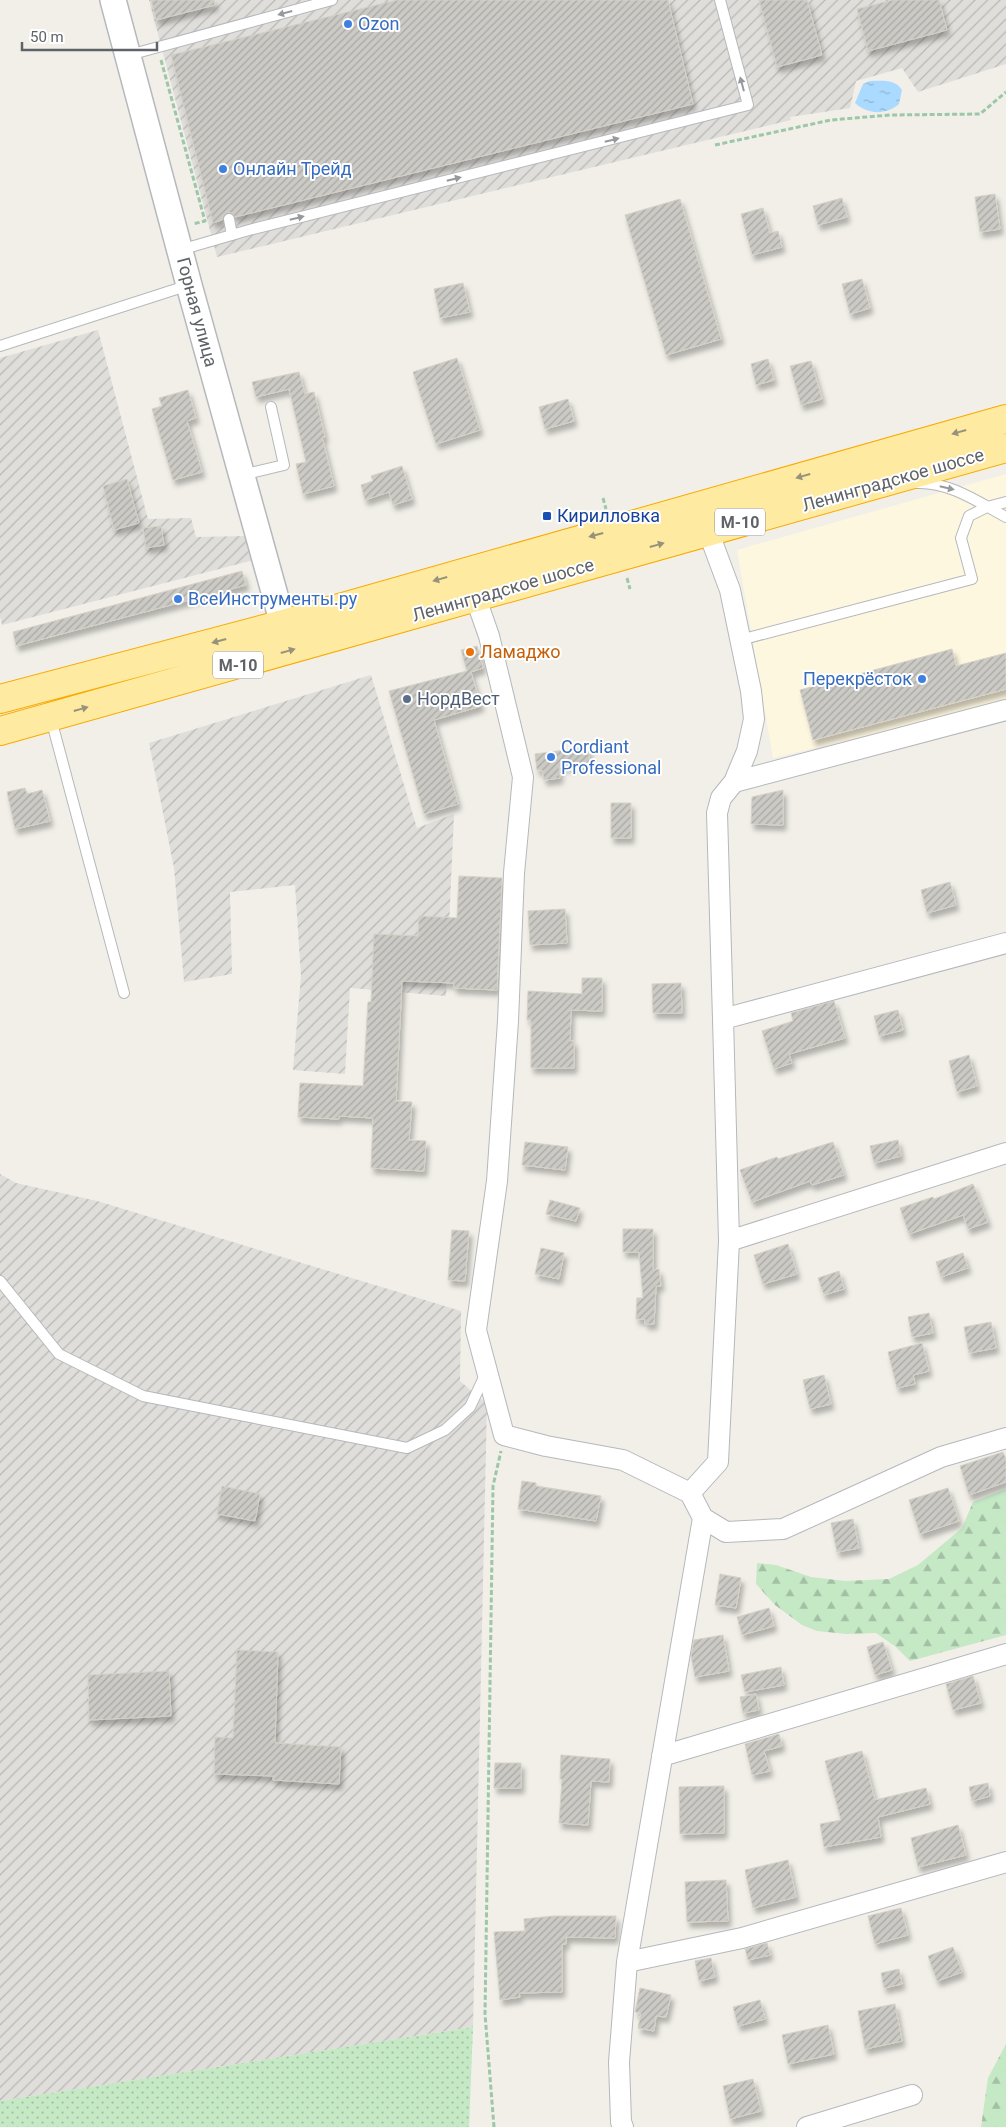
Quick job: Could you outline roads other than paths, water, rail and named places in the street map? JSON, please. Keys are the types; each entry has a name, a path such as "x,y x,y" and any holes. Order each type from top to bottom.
{"highway":[{"name":"Ленинградское шоссе","path":"0,698 283,624 1006,419"},
{"name":"Ленинградское шоссе","path":"0,732 1006,448"}],"street":[{"name":"Горная улица","path":"113,0 189,286 283,624"},
{"path":"690,1493 718,1462 728,1241 716,813 721,798 734,782 747,751 754,719 730,590 708,531"},
{"path":"476,598 489,636 523,777 514,874 508,1021 497,1181 476,1330 504,1436 546,1446 624,1460 690,1493 703,1518 726,1532 783,1529 941,1457 1006,1438"},
{"path":"734,782 1006,710"},
{"path":"723,1019 1006,944"},
{"path":"728,1241 1006,1153"},
{"path":"623,2127 621,2122 619,2062 627,1962 703,1518"},
{"path":"662,1756 1006,1654"},
{"path":"627,1962 742,1938 1006,1862"},
{"path":"807,2127 912,2095"}],"lane":[{"path":"129,56 332,0"},
{"path":"177,239 232,235 748,106 720,0"},
{"path":"183,40 186,51"},
{"path":"228,219 232,235"},
{"path":"0,346 189,286"},
{"path":"241,475 284,464 271,407"},
{"path":"881,483 926,483 956,490 1006,517"},
{"path":"740,640 972,579 961,538 969,516 987,507 1006,502"},
{"path":"50,718 124,993"},
{"path":"0,1281 59,1354 143,1396 407,1448 445,1430 470,1407 487,1372"}],"water":[{"path":"870,81 888,81 899,86 902,90 899,104 883,112 866,110 860,107 855,103 863,84"}],"place":[{"name":"Ozon","path":"348,24"},
{"name":"Онлайн Трейд","path":"223,169"},
{"name":"Кирилловка","path":"547,516"},
{"name":"ВсеИнструменты.ру","path":"178,599"},
{"name":"Ламаджо","path":"470,652"},
{"name":"Перекрёсток","path":"922,679"},
{"name":"НордВест","path":"407,699"},
{"name":"Cordiant Professional","path":"551,757"}]}
